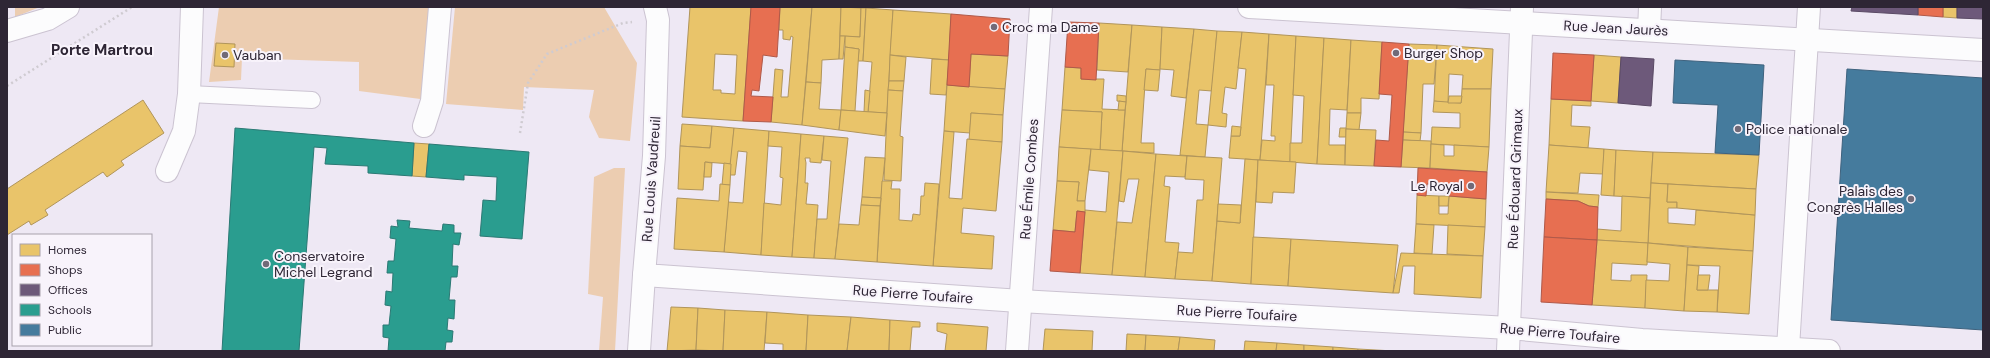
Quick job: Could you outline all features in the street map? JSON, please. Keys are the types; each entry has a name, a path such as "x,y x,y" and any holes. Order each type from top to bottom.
{"street":[{"path":"7,31 48,19 68,7"},
{"path":"167,171 184,131 190,94 192,7"},
{"path":"424,126 432,101 440,7"},
{"name":"Rue Émile Combes","path":"1017,351 1041,7"},
{"name":"Rue Jean Jaurès","path":"1249,7 1522,15 1649,30 1983,50"},
{"path":"1649,30 1650,7"},
{"path":"1788,348 1809,7"},
{"name":"Rue Louis Vaudreuil","path":"639,351 654,156 656,14"},
{"name":"Rue Édouard Grimaux","path":"1508,351 1522,15"},
{"name":"Rue Pierre Toufaire","path":"644,275 1020,301 1509,328 1642,340 1829,351"}],"lane":[{"path":"190,94 312,100"}],"path":[{"path":"7,86 132,7"},
{"path":"520,134 528,83 547,54 623,23 656,14"}],"shaded area":[{"path":"15,7 40,7 15,17"},
{"path":"219,7 430,7 428,100 359,91 359,62 242,58 241,80 209,82"},
{"path":"455,7 604,7 637,63 630,141 599,138 589,117 594,90 524,87 523,110 446,104"},
{"path":"614,168 625,168 615,351 599,351 603,297 588,294 594,177"}],"building: Homes":[{"path":"690,7 751,7 743,121 682,117","holes":["715,54 737,55 735,94 721,93 721,90 713,90"]},
{"path":"780,7 812,7 802,125 771,122 775,69 783,70 781,97 788,97 793,37 791,36 790,40 783,39 783,30 779,30"},
{"path":"812,7 841,7 839,59 822,60 821,83 806,82"},
{"path":"841,7 861,8 860,37 840,36"},
{"path":"1943,7 1957,7 1957,18 1943,17"},
{"path":"861,8 866,8 863,61 858,61 859,49 845,47 845,36 860,37"},
{"path":"866,8 893,10 887,113 868,112 872,62 863,61"},
{"path":"893,10 951,14 949,60 890,55"},
{"path":"1099,23 1132,25 1128,72 1097,70"},
{"path":"1132,25 1162,27 1160,70 1146,69 1141,143 1154,143 1154,153 1122,151"},
{"path":"1162,27 1194,29 1186,98 1171,96 1174,70 1160,69"},
{"path":"1194,29 1217,31 1212,91 1199,90 1196,124 1208,125 1205,157 1180,155"},
{"path":"1217,31 1242,32 1236,89 1225,87 1222,113 1227,114 1226,127 1208,125"},
{"path":"1242,32 1269,34 1260,160 1229,158 1231,136 1240,136 1246,69 1238,68"},
{"path":"1269,34 1296,36 1290,162 1260,160 1262,140 1275,141 1275,136 1271,136 1274,85 1266,85"},
{"path":"840,36 845,36 843,59 839,59"},
{"path":"1296,36 1324,38 1317,164 1290,162 1290,143 1302,143 1304,96 1293,95"},
{"path":"1324,38 1351,40 1347,110 1330,109 1329,145 1345,145 1345,165 1317,164"},
{"path":"1351,40 1382,42 1379,99 1361,98 1361,113 1347,113"},
{"name":"Vauban","path":"216,43 235,44 234,67 214,66"},
{"path":"1409,44 1437,45 1434,84 1423,84 1421,133 1403,132"},
{"path":"1437,45 1493,49 1491,89 1462,89 1463,75 1449,74 1448,103 1434,101"},
{"path":"845,47 859,49 855,111 841,110"},
{"path":"971,54 1008,56 1005,89 969,87"},
{"path":"890,55 906,57 904,81 889,81"},
{"path":"1594,55 1621,57 1618,103 1591,101"},
{"path":"932,59 949,60 946,95 930,94"},
{"path":"1065,67 1081,68 1081,79 1104,79 1102,109 1125,110 1122,151 1100,150 1102,112 1062,110"},
{"path":"1146,69 1160,70 1158,91 1144,90"},
{"path":"889,81 904,81 903,91 888,90"},
{"path":"806,82 821,83 819,109 841,110 839,130 802,125"},
{"path":"947,85 1005,89 1003,115 971,113 970,133 944,131"},
{"path":"1462,89 1491,89 1489,147 1431,144 1432,127 1460,128 1460,113 1433,112 1434,101 1461,103"},
{"path":"865,90 870,91 868,112 864,112"},
{"path":"888,90 903,91 900,136 903,137 901,181 884,180"},
{"path":"1117,95 1126,96 1126,102 1117,101"},
{"path":"1449,96 1462,96 1461,103 1448,103"},
{"path":"1551,99 1591,101 1591,106 1572,105 1571,126 1590,127 1588,148 1549,145"},
{"path":"143,100 164,133 121,161 124,165 107,177 103,172 45,210 48,215 31,225 29,221 7,235 7,189"},
{"path":"1119,101 1126,102 1125,110 1118,110"},
{"path":"841,110 887,113 885,136 839,130"},
{"path":"1062,110 1102,112 1100,150 1059,147"},
{"path":"971,113 1003,115 1002,142 969,140"},
{"path":"1347,113 1361,113 1359,130 1346,129"},
{"path":"682,124 712,126 710,148 680,146"},
{"path":"712,126 734,128 731,164 705,162 703,190 678,189 680,146 710,148"},
{"path":"1232,126 1241,127 1240,136 1231,136"},
{"path":"734,128 769,131 761,255 724,252 728,202 743,203 747,152 738,151 735,175 729,175"},
{"path":"1340,128 1346,128 1346,137 1339,137"},
{"path":"1346,129 1376,130 1374,166 1345,165"},
{"path":"769,131 801,134 792,257 761,255 764,203 781,205 783,178 780,177 782,147 768,146"},
{"path":"944,131 954,132 949,198 962,199 967,139 1002,142 996,211 963,208 961,233 994,236 992,269 933,266"},
{"path":"1403,132 1421,133 1420,141 1403,140"},
{"path":"801,134 824,136 821,163 810,162 810,158 805,158 805,183 808,183 806,204 818,205 814,258 792,257"},
{"path":"824,136 848,138 835,259 814,258 817,219 827,219 831,161 822,160"},
{"path":"1403,140 1431,141 1430,168 1401,167"},
{"path":"414,143 429,144 426,177 412,176"},
{"path":"1431,144 1444,145 1444,156 1454,156 1454,145 1489,147 1487,172 1430,168"},
{"path":"1549,145 1604,149 1603,174 1580,173 1578,193 1546,192"},
{"path":"1059,147 1091,149 1085,201 1077,201 1079,182 1057,181"},
{"path":"1091,149 1123,151 1112,275 1080,273 1085,210 1106,212 1109,172 1089,170"},
{"path":"1604,149 1616,150 1614,196 1601,195"},
{"path":"1616,150 1653,152 1650,198 1614,196"},
{"path":"1123,151 1156,154 1145,277 1112,275 1117,222 1132,223 1139,179 1128,179 1124,202 1119,201"},
{"path":"1653,152 1759,155 1756,189 1651,183"},
{"path":"1156,154 1187,156 1185,177 1165,176 1164,186 1170,187 1165,242 1179,243 1175,279 1145,277"},
{"path":"1187,156 1222,158 1212,281 1175,279 1178,252 1193,253 1197,200 1203,200 1204,180 1185,179"},
{"path":"865,157 885,158 881,198 862,197"},
{"path":"1245,159 1258,160 1251,284 1212,281 1217,221 1240,223"},
{"path":"1258,160 1296,162 1294,193 1273,192 1272,203 1256,202"},
{"path":"705,162 712,163 711,177 704,177"},
{"path":"724,163 731,164 730,185 722,185"},
{"path":"882,181 892,181 891,189 900,189 899,220 912,221 913,214 920,215 921,196 924,196 925,183 939,184 933,266 877,262"},
{"path":"1057,181 1079,182 1077,201 1085,201 1085,212 1077,211 1075,232 1053,230"},
{"path":"1651,183 1668,184 1667,202 1677,202 1677,208 1668,208 1668,223 1695,225 1696,210 1755,215 1753,251 1648,243"},
{"path":"720,184 730,185 724,252 674,249 677,198 719,201"},
{"path":"1668,184 1756,189 1755,215 1677,208 1677,202 1667,202"},
{"path":"1546,192 1599,195 1598,207 1589,206 1578,201 1546,199"},
{"path":"1417,195 1439,196 1439,214 1448,214 1449,196 1486,199 1485,227 1416,224"},
{"path":"1439,196 1449,196 1448,206 1439,206"},
{"path":"1622,196 1650,198 1648,243 1597,240 1597,229 1621,231"},
{"path":"862,197 881,198 880,206 861,205"},
{"path":"1218,204 1241,205 1240,223 1217,221"},
{"path":"861,205 880,206 877,262 835,259 839,224 859,225"},
{"path":"1416,224 1434,225 1432,254 1414,253"},
{"path":"1448,225 1485,227 1483,256 1447,254"},
{"path":"1253,237 1291,239 1288,286 1251,284"},
{"path":"1291,239 1398,245 1393,293 1288,286"},
{"path":"1597,240 1648,243 1647,265 1612,263 1611,280 1631,281 1631,275 1647,275 1645,308 1592,305"},
{"path":"1648,243 1688,247 1684,311 1645,308 1646,280 1669,281 1670,264 1647,262"},
{"path":"1688,247 1753,251 1749,314 1717,312 1720,266 1687,265"},
{"path":"1401,253 1483,256 1481,298 1414,294 1415,266 1403,266 1399,293 1393,293"},
{"path":"1687,265 1699,266 1697,290 1718,290 1717,312 1684,311"},
{"path":"1698,275 1710,275 1708,290 1697,290"},
{"path":"671,307 698,308 696,350 667,351"},
{"path":"698,308 725,310 723,351 696,350"},
{"path":"725,310 767,312 764,351 723,351"},
{"path":"767,312 808,315 806,351 783,351 783,344 765,343"},
{"path":"808,315 851,317 847,351 806,351"},
{"path":"851,317 890,320 889,351 847,351"},
{"path":"890,320 920,322 920,327 912,327 910,351 889,351"},
{"path":"937,323 988,327 986,351 945,351 947,334 937,331"},
{"path":"1045,329 1093,331 1092,351 1043,351"},
{"path":"1127,334 1146,335 1145,351 1126,351"},
{"path":"1146,335 1180,337 1178,351 1145,351"},
{"path":"1180,337 1215,340 1214,351 1178,351"},
{"path":"1245,341 1277,343 1276,351 1244,351"},
{"path":"1277,343 1304,345 1304,351 1276,351"},
{"path":"1304,345 1333,347 1333,351 1304,351"},
{"path":"1333,347 1358,349 1358,351 1333,351"},
{"path":"1358,349 1394,351 1358,351"}],"building: Shops":[{"path":"751,7 780,7 777,57 763,55 759,91 752,90 751,96 773,97 771,122 743,121"},
{"path":"1918,7 1943,7 1943,17 1918,15"},
{"path":"951,14 1010,19 1008,56 971,54 969,87 947,85"},
{"path":"1068,22 1099,23 1096,80 1081,79 1081,68 1065,67"},
{"path":"1382,42 1409,44 1401,167 1374,166 1376,140 1389,141 1392,95 1379,94"},
{"path":"1553,53 1594,55 1591,101 1551,99"},
{"path":"1418,168 1487,172 1486,199 1449,196 1449,185 1427,184 1426,196 1417,195"},
{"path":"1546,199 1578,201 1589,206 1598,207 1597,240 1544,237"},
{"path":"1077,211 1085,212 1080,273 1050,271 1053,230 1075,232"},
{"path":"1544,237 1597,240 1592,305 1541,302"}],"building: Offices":[{"path":"1852,7 1918,7 1918,15 1851,11"},
{"path":"1957,7 1983,7 1983,19 1957,18"},
{"path":"1621,57 1654,59 1651,106 1618,103"}],"building: Schools":[{"name":"Conservatoire Michel Legrand","path":"235,128 414,143 412,176 368,173 368,166 325,164 327,148 314,147 299,351 222,351"},
{"path":"429,144 529,152 522,239 480,236 483,200 496,201 497,177 464,175 464,180 426,177"},
{"name":"Conservatoire Michel Legrand","path":"397,220 410,221 409,228 442,231 443,224 454,225 454,233 461,233 459,245 453,244 452,266 458,266 457,277 451,277 449,300 455,300 454,319 448,318 447,330 453,331 452,342 446,342 445,351 388,351 389,338 383,337 383,325 389,325 391,306 385,305 386,291 392,292 393,273 387,273 388,261 394,261 396,239 390,238 391,226 398,227"}],"building: Public":[{"name":"Police nationale","path":"1675,60 1764,65 1759,155 1715,153 1718,105 1673,103"},
{"name":"Palais des Congrès Halles","path":"1847,69 1983,78 1983,330 1831,320"}],"place":[{"name":"Croc ma Dame","path":"994,27"},
{"name":"Burger Shop","path":"1396,53"},
{"name":"Vauban","path":"225,55"},
{"name":"Police nationale","path":"1738,129"},
{"name":"Le Royal","path":"1471,186"},
{"name":"Palais des Congrès Halles","path":"1911,199"},
{"name":"Conservatoire Michel Legrand","path":"266,264"}],"district":[{"name":"Porte Martrou","path":"102,50"}]}
